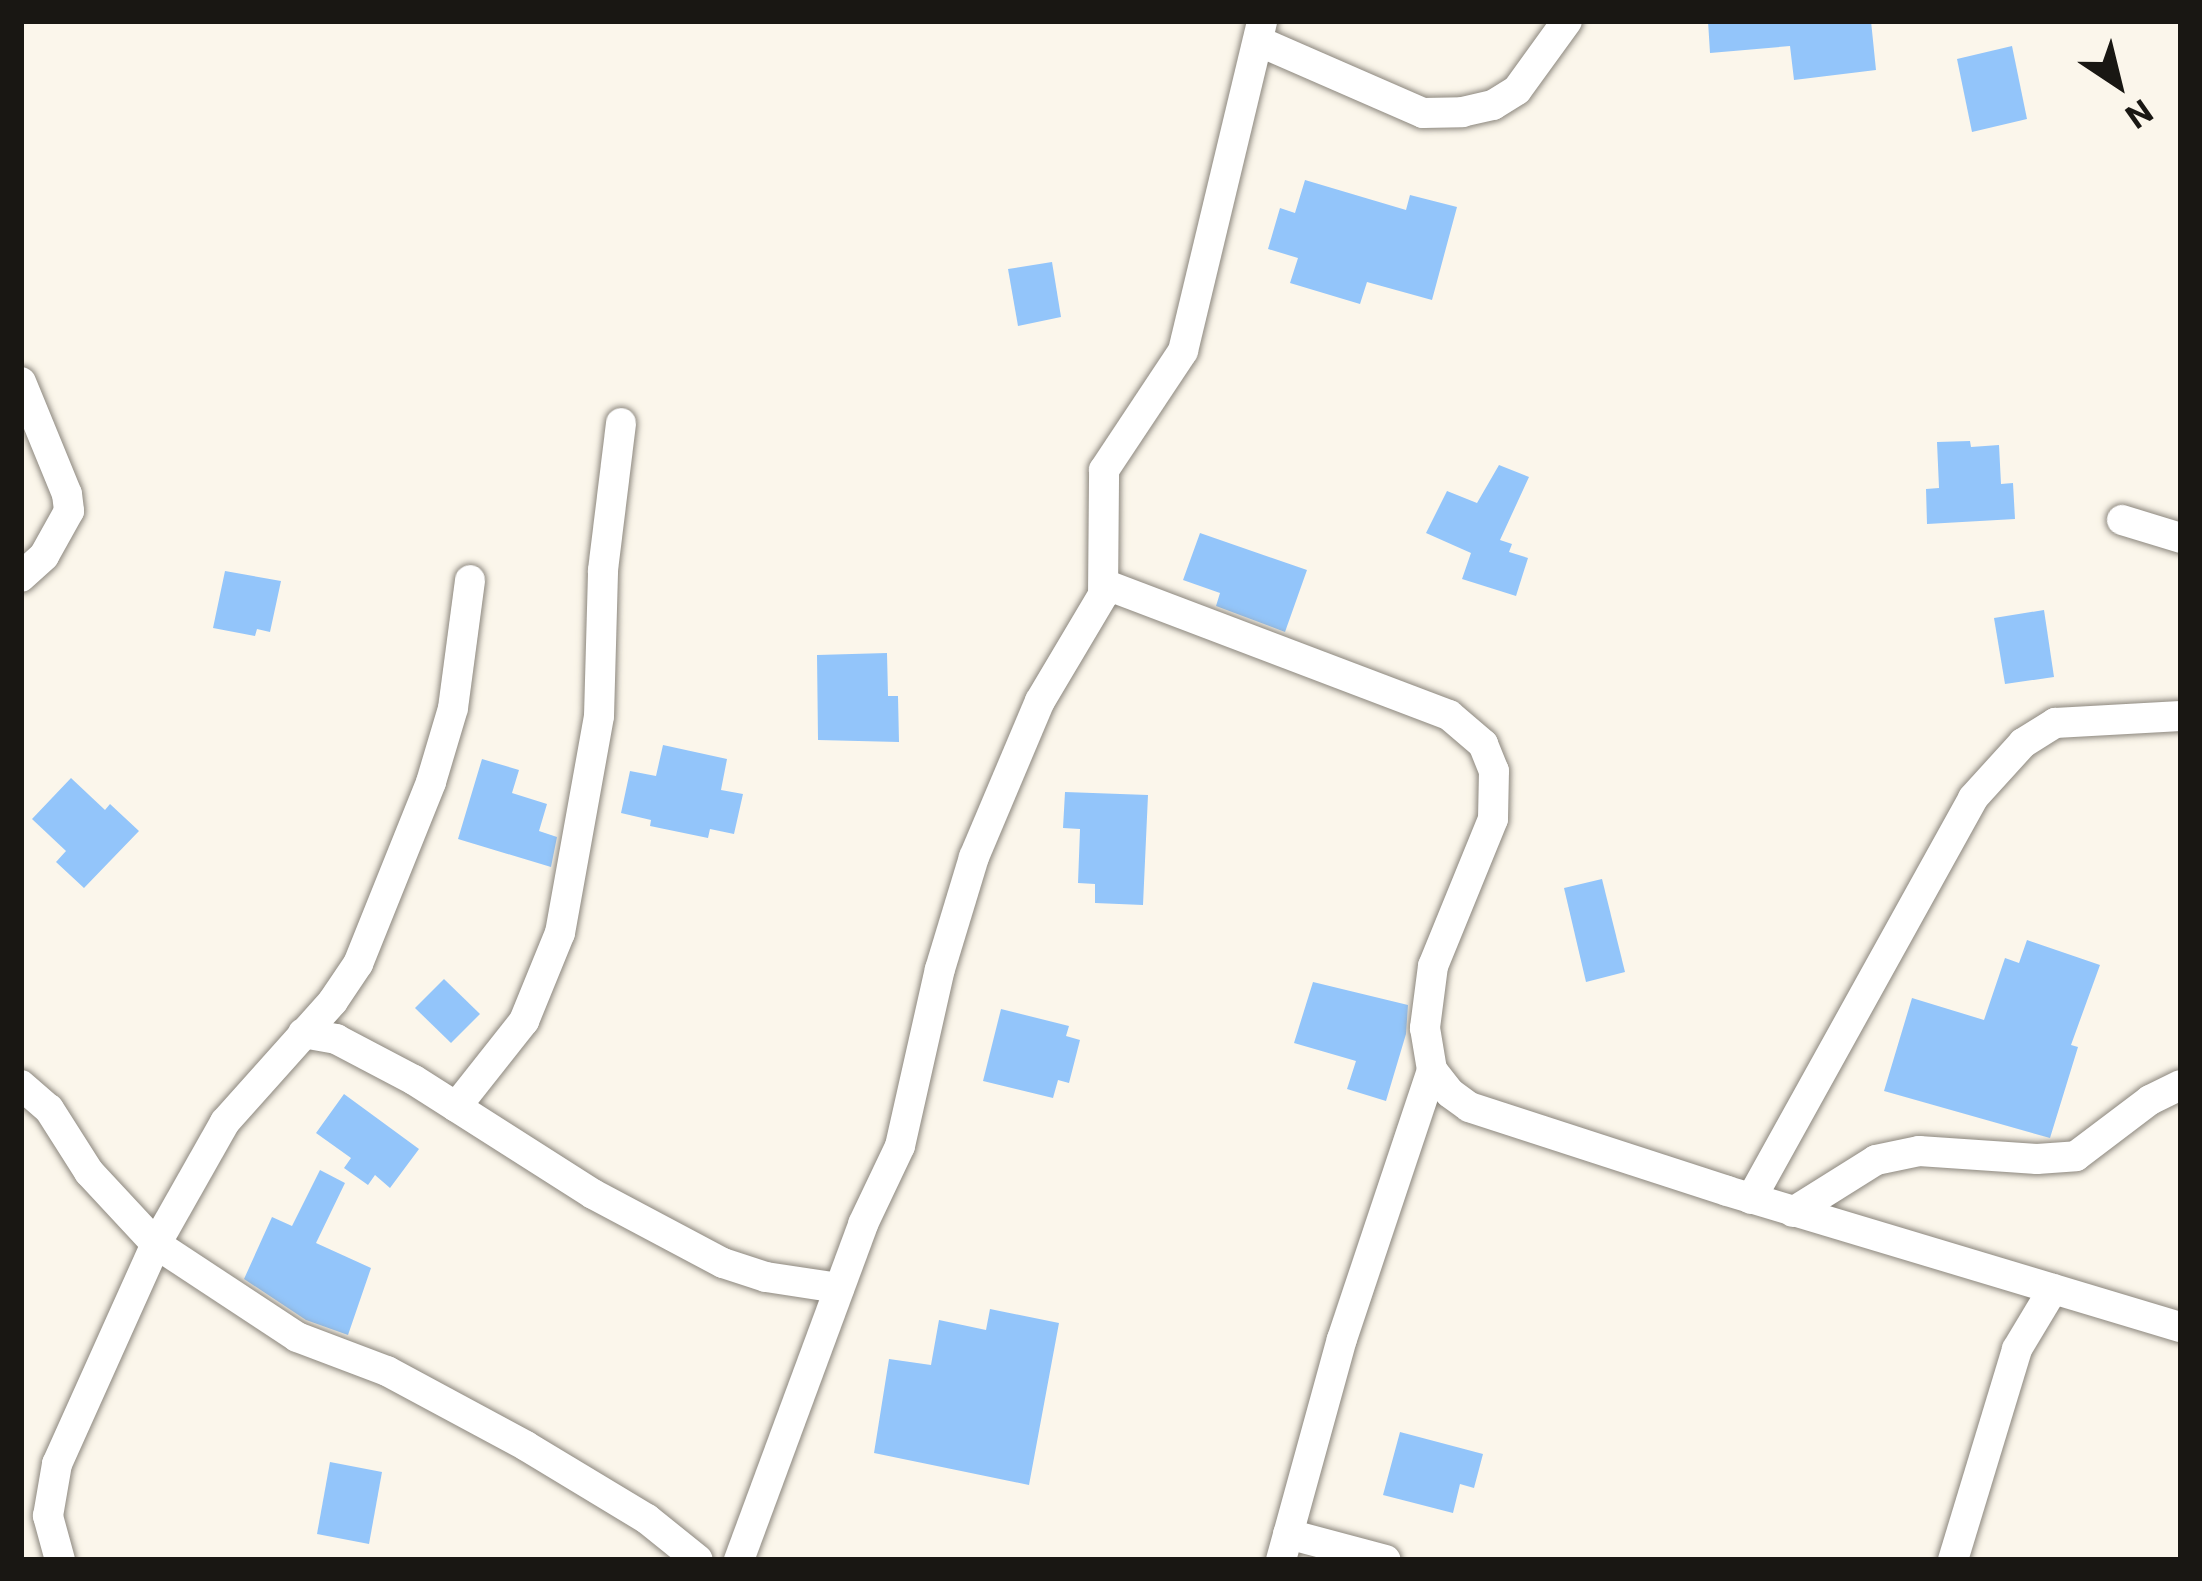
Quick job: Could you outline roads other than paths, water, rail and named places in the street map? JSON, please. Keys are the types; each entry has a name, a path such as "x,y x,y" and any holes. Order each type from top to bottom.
{"street":[{"path":"739,1560 839,1288 900,1146 940,969 974,857 1040,701 1104,584 1104,470 1183,351 1260,31 1423,113 1462,112 1493,105 1517,90 1567,21"},
{"path":"21,382 67,494 69,511 44,556 21,577"},
{"path":"456,1107 524,1021 560,933 598,716 603,570 620,423"},
{"path":"2122,520 2181,538"},
{"path":"60,1560 47,1516 57,1464 156,1244 225,1122 358,964 431,782 461,679 470,580"},
{"path":"1104,584 1448,715 1483,744 1494,771 1492,819 1433,966 1425,1028 1432,1070 1342,1339 1284,1547 1386,1560"},
{"path":"1751,1199 1972,798 2023,743 2055,723 2181,716"},
{"path":"303,1033 336,1039 456,1107 593,1194 723,1263 766,1277 839,1288"},
{"path":"1432,1070 1469,1107 1793,1212 2181,1327"},
{"path":"21,1085 49,1109 89,1172 156,1244 297,1337 387,1371 526,1446 647,1519 698,1560"},
{"path":"1793,1212 1876,1160 1919,1150 2076,1156 2150,1100 2181,1085"},
{"path":"1953,1560 2017,1349 2053,1289"}]}
